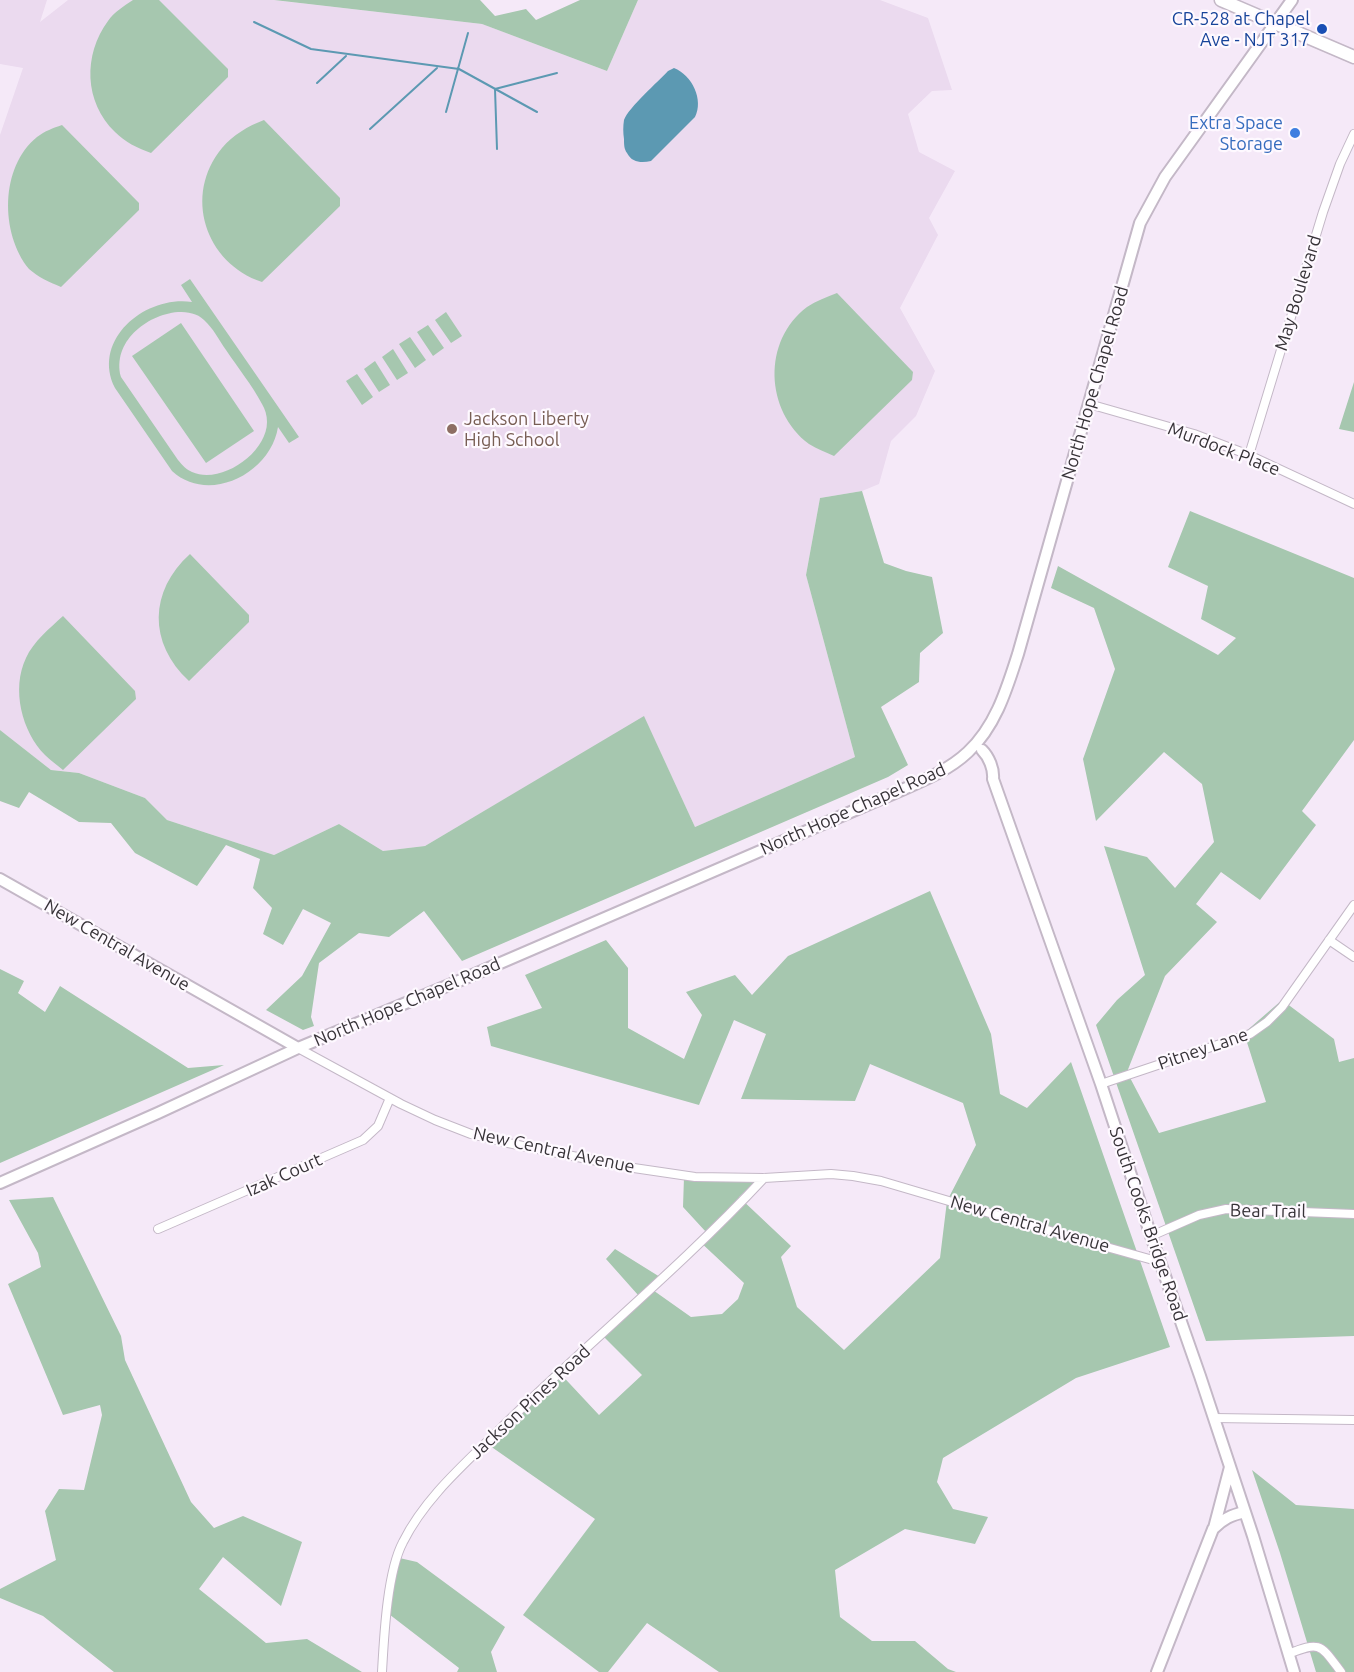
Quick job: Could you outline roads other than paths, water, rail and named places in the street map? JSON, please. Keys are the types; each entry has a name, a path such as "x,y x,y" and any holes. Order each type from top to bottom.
{"main road":[{"path":"1221,0 1354,57"},
{"name":"North Hope Chapel Road","path":"0,1183 298,1048 915,784 935,775 980,745 1011,678 1142,218 1165,177 1292,0"},
{"name":"South Cooks Bridge Road","path":"980,745 981,757 988,774 993,779 1101,1084 1245,1512 1294,1672"},
{"name":"New Central Avenue","path":"0,879 298,1048"},
{"path":"1157,1672 1213,1529 1230,1467"},
{"path":"1213,1529 1223,1519 1245,1512"}],"street":[{"name":"May Boulevard","path":"1249,455 1323,212 1340,164 1354,134"},
{"name":"Murdock Place","path":"1089,404 1194,434 1249,455 1354,504"},
{"name":"Pitney Lane","path":"1101,1084 1259,1029 1282,1007 1354,905"},
{"path":"1329,940 1354,957"},
{"name":"New Central Avenue","path":"298,1048 435,1120 508,1143 642,1170 695,1177 764,1178 831,1174 881,1181 1160,1262"},
{"name":"Izak Court","path":"158,1229 363,1140 378,1126 390,1098"},
{"name":"Jackson Pines Road","path":"382,1672 395,1562 401,1544 418,1514 524,1406 659,1282 764,1178"},
{"name":"Bear Trail","path":"1151,1236 1199,1215 1226,1209 1354,1214"},
{"path":"1214,1418 1354,1420"},
{"path":"1288,1654 1305,1647 1319,1646 1341,1672"}],"water":[{"path":"674,68 686,76 695,89 698,103 695,117 651,161 634,160 625,148 624,120 644,95"}],"waterway":[{"path":"254,22 311,49 459,69 537,112"},
{"path":"446,112 468,33"},
{"path":"317,83 346,56"},
{"path":"370,129 437,68"},
{"path":"497,149 495,89 557,73"}],"place":[{"name":"CR-528 at Chapel Ave - NJT 317","path":"1322,29"},
{"name":"Extra Space Storage","path":"1295,133"},
{"name":"Jackson Liberty High School","path":"452,429"}]}
